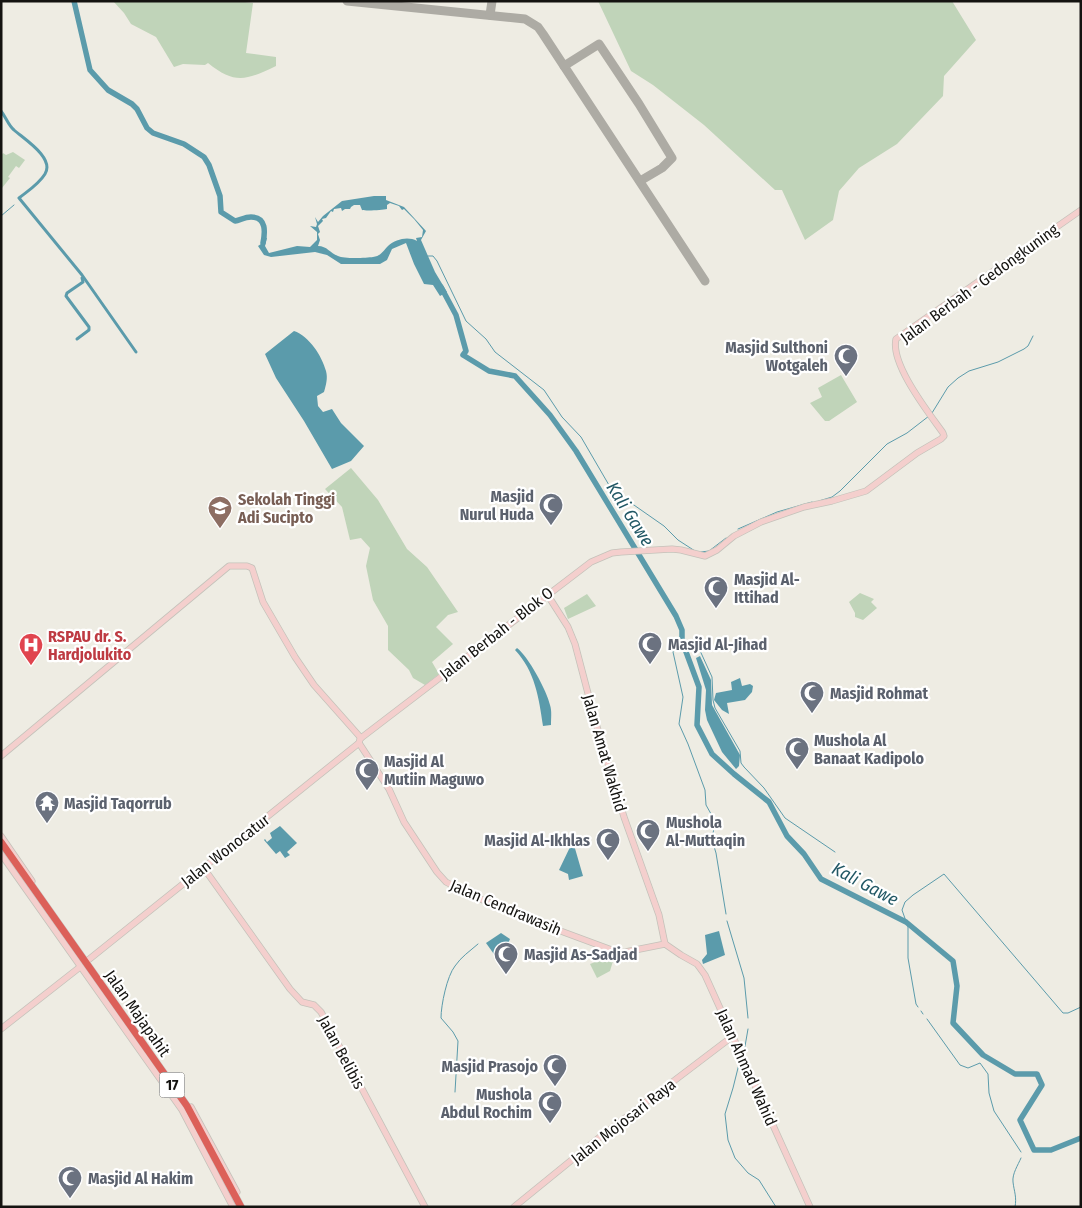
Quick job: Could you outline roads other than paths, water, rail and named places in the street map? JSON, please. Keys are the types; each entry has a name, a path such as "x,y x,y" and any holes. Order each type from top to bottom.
{"highway":[{"name":"Jalan Majapahit","path":"1,842 44,901 114,1007"},
{"name":"Jalan Majapahit","path":"1,850 187,1106 234,1202"},
{"name":"Jalan Majapahit","path":"120,1015 135,1043 184,1108 205,1151 234,1202 243,1207"}],"street":[{"name":"Jalan Berbah - Gedongkuning","path":"642,551 680,550 705,556 734,536 760,522 804,507 848,498 866,491 918,453 943,438 943,433 903,372 895,342 898,338 1081,210"},
{"name":"Jalan Berbah - Blok O","path":"360,740 587,564 603,556 621,552 642,551"},
{"name":"Jalan Cendrawasih","path":"1,756 229,566 247,566 252,568 263,602 295,657 314,685 360,740 390,789 404,822 446,882 468,894 539,923 620,953 665,944"},
{"name":"Jalan Amat Wakhid","path":"546,594 568,627 575,644 624,817 659,915 665,944"},
{"name":"Jalan Wonocatur","path":"87,961 360,740"},
{"path":"1,836 44,901 189,1104 243,1207"},
{"path":"1,854 135,1043"},
{"name":"Jalan Belibis","path":"203,867 290,989 302,1002 314,1005 321,1012 426,1207"},
{"name":"Jalan Ahmad Wahid","path":"665,944 701,968 810,1207"},
{"path":"1,1029 80,967"},
{"name":"Jalan Mojosari Raya","path":"514,1207 733,1036"}],"water":[{"path":"386,196 386,200 404,207 426,231 421,240 435,272 447,292 440,296 433,285 424,284 406,243 392,249 387,260 380,264 341,264 327,255 315,252 271,257 264,255 258,246 261,244 262,236 267,238 265,246 269,253 297,246 310,247 317,240 317,232 310,226 316,227 315,217 318,222 342,201","holes":["390,203 399,206 423,230 422,237 416,238 417,241 410,239 398,240 388,246 378,256 365,258 341,257 324,247 318,246 320,240 318,226 323,221 322,219 326,218 334,209 341,208 342,211 350,209 354,205 360,205 362,210 382,210 387,209 387,205"]},
{"path":"294,331 305,337 314,347 326,371 327,379 324,392 317,396 318,406 323,412 332,409 341,423 364,446 351,461 332,469 276,378 265,354"},
{"path":"517,648 531,666 545,691 551,707 551,725 543,726 540,705 532,676 515,650"},
{"path":"700,656 711,680 712,705 740,755 739,766 736,769 722,752 707,720 705,710 706,690 696,658"},
{"path":"740,678 742,686 750,684 753,686 752,692 745,700 727,703 729,714 722,710 714,700 716,693 732,690 731,682"},
{"path":"280,826 297,843 287,852 290,855 285,858 280,851 276,854 264,840 267,842 272,838 270,833"},
{"path":"571,845 574,845 583,876 569,880 568,874 559,870"},
{"path":"719,931 725,955 703,964 702,960 707,954 705,935"},
{"path":"501,933 510,939 501,960 496,957 486,943"}],"waterway":[{"name":"Kali Gawe","path":"74,1 90,70 108,90 132,104 137,109 147,128 153,133 184,144 204,157 209,165 220,196 221,212 235,221 247,217 260,220 264,226 263,243"},
{"path":"1,111 12,128 37,149 46,162 47,168 43,178 19,198 82,275 136,352"},
{"path":"1,216 14,205"},
{"path":"428,256 433,256 437,261 466,321 486,339 495,352 544,390 562,417 581,437 613,492 664,526 678,540 695,551"},
{"path":"77,339 89,330 89,327 66,296 67,293 83,282 82,278"},
{"name":"Kali Gawe","path":"441,287 456,315 466,351 463,355 489,371 515,376 550,415 576,451 676,616 682,630 682,641 699,687 697,725 712,754 769,802 787,836 804,854 821,879 906,922 953,961 957,986 953,1023 983,1055 1015,1074 1037,1074 1042,1085 1020,1120 1034,1150 1051,1150 1081,1138"},
{"path":"932,413 948,387 958,378 969,371 998,362 1024,349 1028,346 1033,336"},
{"path":"819,501 832,497 840,491 887,444 907,433 929,416"},
{"path":"738,529 777,512 812,502"},
{"path":"701,552 709,551 726,538"},
{"path":"726,914 716,853 712,840 715,821 706,805 705,790 679,724 683,697 673,646 694,640 712,677 715,708 740,751 741,763 764,788 785,818 835,852"},
{"path":"918,1007 908,958 908,927 902,910 905,902 913,895 944,874 1063,1013 1068,1013 1081,1007"},
{"path":"727,921 744,978 748,1018"},
{"path":"455,1092 458,1041 441,1018 442,1006 447,983 452,971 460,960 478,944"},
{"path":"927,1019 960,1065 968,1068 980,1063 988,1074 989,1093 994,1111 1021,1152"},
{"path":"744,1052 748,1029"},
{"path":"740,1060 725,1114 728,1140 735,1158 748,1173 759,1180 776,1207"},
{"path":"1015,1207 1016,1197 1013,1179 1021,1158"}],"place":[{"name":"Masjid Sulthoni Wotgaleh","path":"846,377"},
{"name":"Masjid Nurul Huda","path":"551,526"},
{"name":"Sekolah Tinggi Adi Sucipto","path":"220,529"},
{"name":"Masjid Al- Ittihad","path":"716,609"},
{"name":"Masjid Al-Jihad","path":"650,665"},
{"name":"RSPAU dr. S. Hardjolukito","path":"31,666"},
{"name":"Masjid Rohmat","path":"812,714"},
{"name":"Mushola Al Banaat Kadipolo","path":"797,770"},
{"name":"Masjid Al Mutiin Maguwo","path":"367,791"},
{"name":"Masjid Taqorrub","path":"47,824"},
{"name":"Mushola Al-Muttaqin","path":"648,852"},
{"name":"Masjid Al-Ikhlas","path":"608,861"},
{"name":"Masjid As-Sadjad","path":"506,975"},
{"name":"Masjid Prasojo","path":"555,1087"},
{"name":"Mushola Abdul Rochim","path":"550,1124"},
{"name":"Masjid Al Hakim","path":"70,1199"}]}
